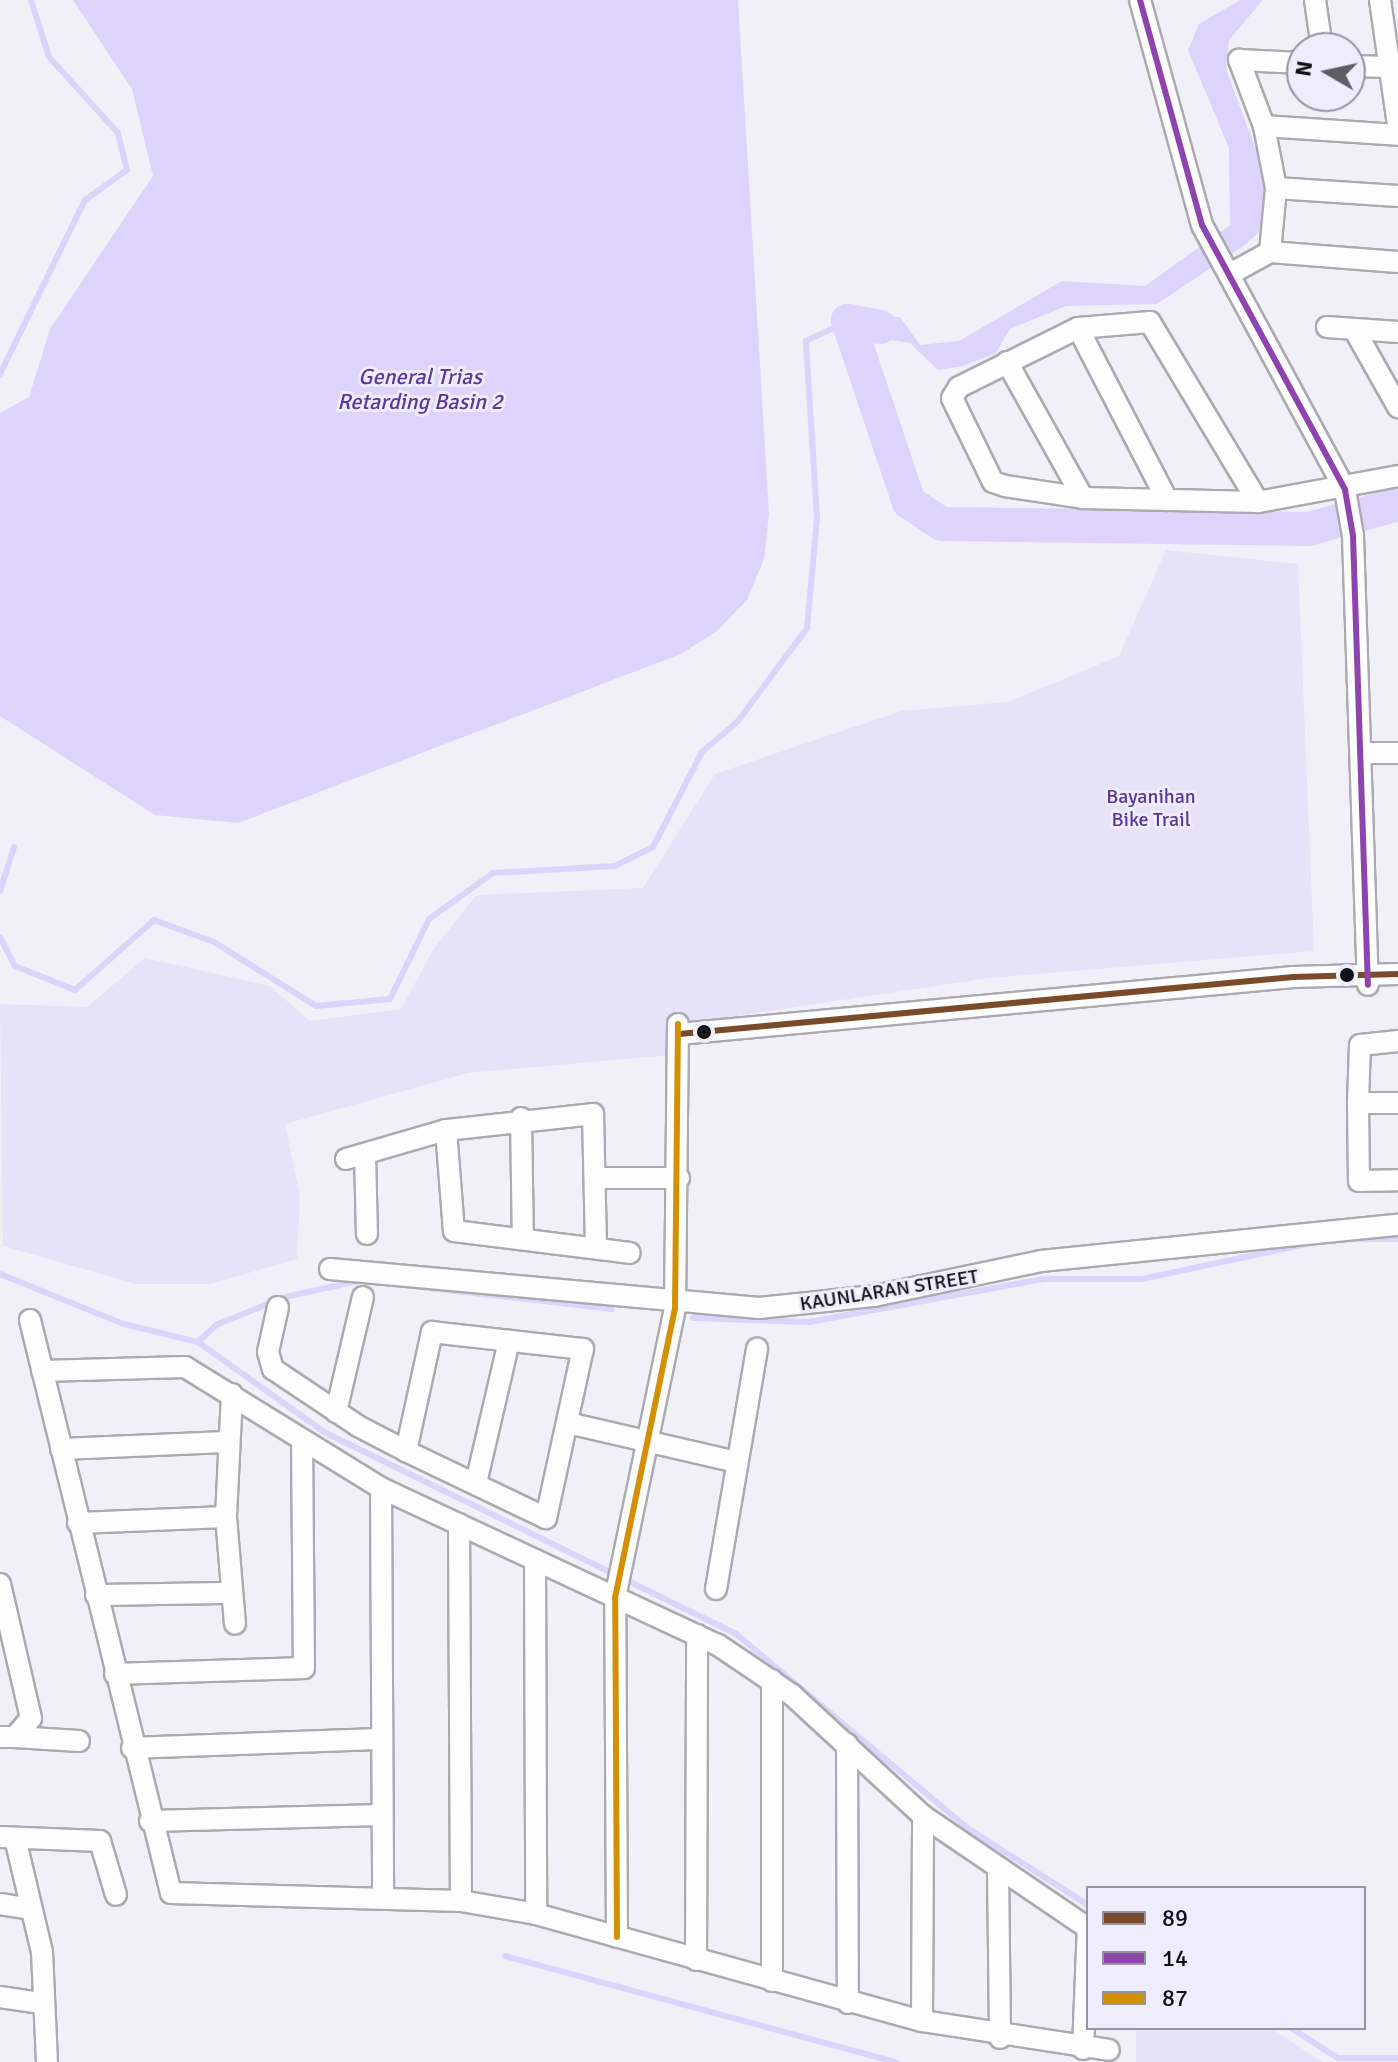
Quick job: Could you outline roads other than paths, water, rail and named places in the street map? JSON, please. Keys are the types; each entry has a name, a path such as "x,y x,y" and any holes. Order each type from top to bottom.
{"street":[{"path":"1140,0 1202,225 1346,494 1353,536 1368,980"},
{"path":"1315,0 1320,32"},
{"path":"1380,0 1398,125"},
{"path":"1270,252 1276,188 1264,126 1239,60 1286,62"},
{"path":"1366,66 1390,67"},
{"path":"1264,126 1398,135"},
{"path":"1276,188 1398,196"},
{"path":"1228,270 1270,252 1398,262"},
{"path":"1258,502 1159,328 1150,322 1078,328 1007,362 952,398 987,473 1005,486 1083,498 1258,502 1346,494 1398,476"},
{"path":"1327,327 1398,332"},
{"path":"1078,328 1167,500"},
{"path":"1354,329 1398,407"},
{"path":"1007,362 1083,498"},
{"path":"1361,753 1398,753"},
{"path":"617,1937 616,1591 676,1303 678,1029 1368,980 1398,974"},
{"path":"1398,1041 1360,1045 1358,1103 1359,1181 1398,1180"},
{"path":"1358,1103 1398,1103"},
{"path":"521,1118 523,1239"},
{"path":"367,1234 355,1156 446,1130 521,1118 597,1119 596,1248"},
{"path":"446,1130 454,1231 630,1253"},
{"path":"596,1178 679,1178"},
{"name":"KAUNLARAN STREET","path":"330,1269 676,1303 825,1304 1041,1261 1398,1225"},
{"path":"336,1412 363,1297"},
{"path":"278,1307 268,1362 336,1412 406,1451 546,1518 583,1349 432,1332 406,1451"},
{"path":"30,1320 132,1748 171,1893 383,1896 461,1901 536,1914 848,2003 922,2021 1000,2038 1109,2050"},
{"path":"476,1483 509,1341"},
{"path":"716,1589 757,1348"},
{"path":"42,1371 170,1365 232,1394 302,1443 381,1488 535,1560 616,1591 772,1680 847,1744 923,1816 1086,1927"},
{"path":"232,1394 226,1442 226,1517 229,1593 235,1624"},
{"path":"568,1423 737,1462"},
{"path":"61,1449 226,1442"},
{"path":"115,1674 304,1668 302,1443"},
{"path":"381,1488 383,1896"},
{"path":"78,1523 226,1517"},
{"path":"459,1524 461,1901"},
{"path":"535,1560 536,1914"},
{"path":"0,1584 31,1718 7,1737"},
{"path":"96,1595 229,1593"},
{"path":"696,1960 697,1635"},
{"path":"772,1680 772,1981"},
{"path":"7,1737 79,1741"},
{"path":"132,1748 382,1739"},
{"path":"847,1744 848,2003"},
{"path":"150,1821 382,1815"},
{"path":"922,2021 923,1816"},
{"path":"47,2062 40,2003 42,1952 7,1838 100,1841 116,1895"},
{"path":"998,1869 1000,2038"},
{"path":"0,1904 31,1909"},
{"path":"1083,2049 1086,1976"},
{"path":"0,1997 40,2003"}],"water":[{"name":"General Trias Retarding Basin 2","path":"73,0 738,0 769,514 764,559 747,600 717,631 681,654 238,823 155,815 0,716 0,413 29,397 50,329 153,176 132,89"},
{"path":"1240,0 1263,0 1229,40 1226,69 1263,169 1264,227 1245,245 1157,304 1066,306 1010,329 996,353 963,366 938,370 910,343 830,330 836,316 900,317 920,345 959,341 1062,281 1145,286 1230,225 1229,148 1188,50 1199,24"}],"waterway":[{"path":"0,374 85,200 127,170 118,133 49,57 31,0"},
{"path":"880,327 848,321 909,502 942,524 1309,529 1398,504"},
{"path":"0,937 15,966 75,990 154,920 214,942 316,1006 390,999 429,919 493,873 615,866 653,847 702,752 738,721 807,628 817,518 806,341 834,328"},
{"path":"0,891 14,847"},
{"path":"1350,1239 1398,1239"},
{"path":"693,1318 809,1322 1043,1279 1142,1279 1311,1243"},
{"path":"0,1274 124,1324 198,1342 216,1325 285,1297 362,1280"},
{"path":"413,1286 612,1309"},
{"path":"198,1342 324,1432 735,1633 966,1827 1086,1904"},
{"path":"505,1956 896,2062"},
{"path":"1294,2030 1338,2058 1398,2058"}],"park label":[{"name":"Bayanihan Bike Trail","path":"1151,808"}]}
